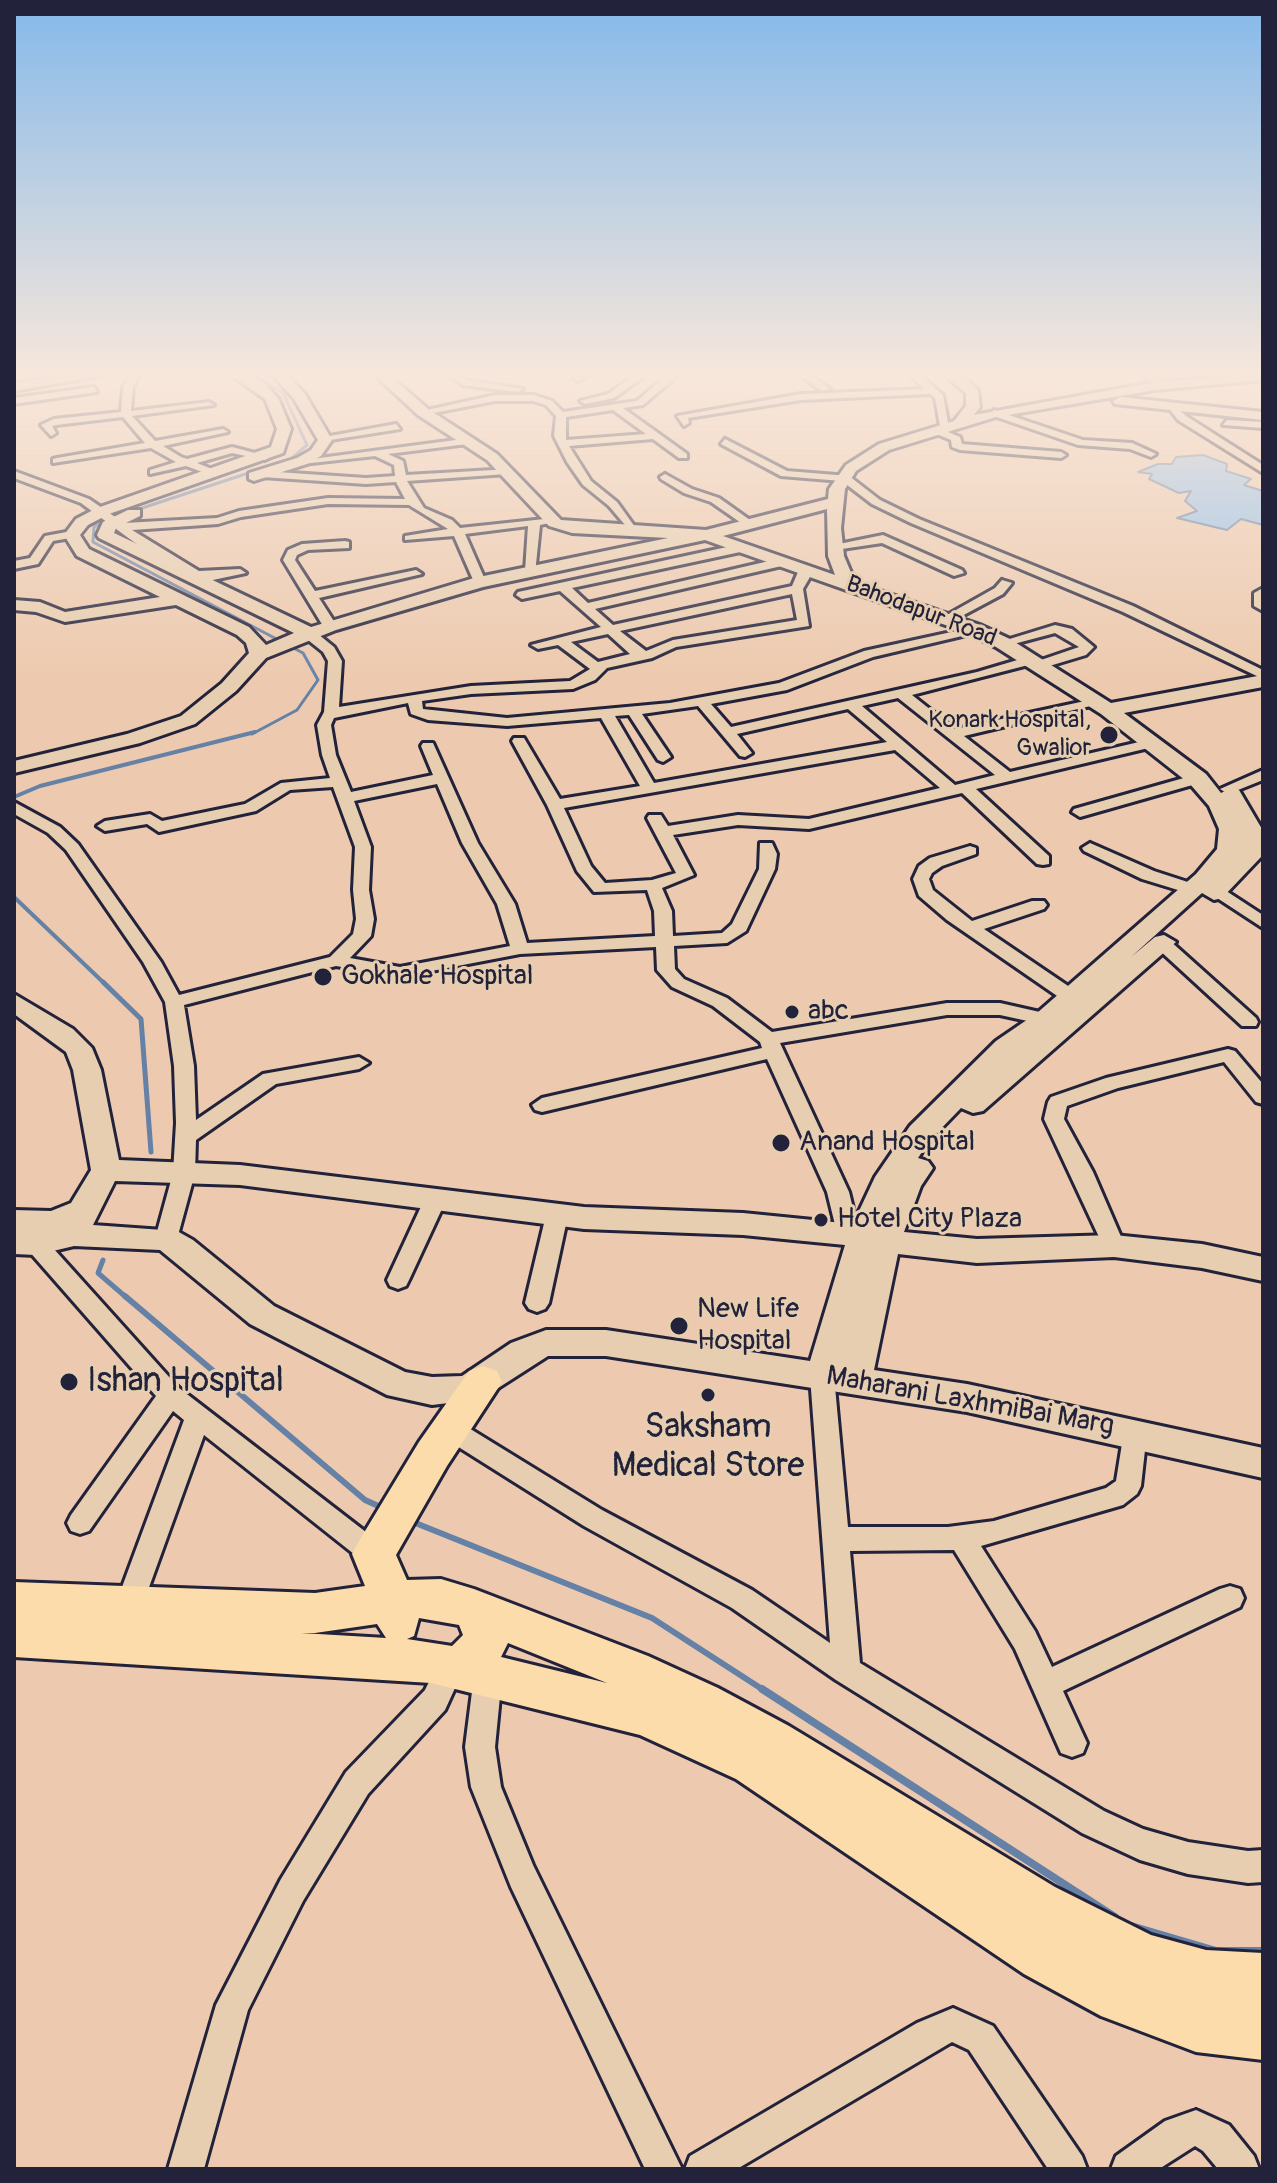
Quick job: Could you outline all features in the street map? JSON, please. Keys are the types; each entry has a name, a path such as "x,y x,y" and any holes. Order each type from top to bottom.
{"main road":[{"path":"204,477 112,518 105,530 111,540 304,635"},
{"path":"252,477 112,518 82,522 72,535 83,552 250,635 264,652"},
{"path":"511,477 542,522"},
{"path":"845,478 834,502 835,546 847,582"},
{"path":"14,767 133,739 188,720 229,687 264,652 330,626 480,582 751,525 834,502"},
{"name":"Bahodapur Road","path":"542,522 572,528 706,535 974,629 1038,661 1152,743 1211,791 1230,829 1228,850 1204,890 1070,996 1046,1019 1006,1047 920,1133 890,1177 865,1237"},
{"path":"1263,593 1263,606"},
{"path":"839,1378 865,1237 907,1185 942,1131 1163,944 1204,890 1256,859 1257,829 1228,789 1117,708 1010,641 953,615 892,598"},
{"path":"14,605 40,607 65,617 181,599"},
{"path":"1117,708 1263,681"},
{"path":"14,1002 78,1048 87,1070 106,1170 78,1223 25,1244"},
{"path":"106,1170 308,1181 557,1215 743,1224 977,1251 1114,1246 1202,1256 1263,1269"},
{"path":"14,1221 78,1223 166,1239"},
{"name":"Maharani LaxhmiBai Marg","path":"166,1239 193,1257 262,1315 399,1385 432,1391 469,1389 523,1352 546,1343 606,1343 967,1398 1134,1432 1263,1463"},
{"path":"431,1642 389,1528 483,1382"},
{"path":"431,1642 441,1599 632,1671 702,1704 826,1774 1037,1905 1144,1959 1206,1977 1263,1980"},
{"path":"14,1602 315,1613 431,1642 640,1713 692,1732 753,1762 1043,1955 1120,1997 1196,2025 1263,2033"},
{"path":"14,1636 486,1642 484,1623 474,1609"}],"street":[{"path":"23,477 58,488 112,518 150,548 201,576 240,573"},
{"path":"268,477 297,492 412,502"},
{"path":"402,477 412,502 420,510 448,522 459,534 480,582"},
{"path":"112,518 218,521 297,492 446,477"},
{"path":"583,477 613,504 631,529"},
{"path":"665,477 688,491 715,500 751,525"},
{"path":"828,477 845,478 876,502 915,521 1128,609 1263,675"},
{"path":"409,538 542,522 531,571"},
{"path":"14,565 34,561 49,538 72,535"},
{"path":"835,546 883,539 958,573"},
{"path":"330,626 289,560 292,553 306,547 345,545"},
{"path":"522,595 741,548"},
{"path":"702,556 797,626"},
{"path":"593,557 615,574"},
{"path":"586,607 782,562"},
{"path":"648,567 675,588"},
{"path":"331,713 471,690 543,688 583,681 597,668 655,654 673,644 797,626 806,620 797,589 802,575 808,570"},
{"path":"310,596 416,574"},
{"path":"953,615 999,591 1006,583"},
{"path":"562,586 641,655"},
{"path":"538,645 797,589"},
{"path":"710,608 742,634"},
{"path":"415,699 416,711 428,716 550,721 634,712 703,703 805,681 869,654 974,629"},
{"path":"727,732 1081,652 1087,647 1067,632 1055,629 1010,641"},
{"path":"304,635 329,650 335,661 331,713 324,725 363,847 361,890 366,929 336,961"},
{"path":"562,641 597,668"},
{"path":"543,688 550,721"},
{"path":"901,693 1005,776"},
{"path":"954,734 1094,701"},
{"path":"703,703 745,753"},
{"path":"852,705 898,745 957,787 1043,860"},
{"path":"634,712 663,757"},
{"path":"606,714 649,788"},
{"path":"519,741 555,805 579,859 600,888 653,885 686,875 659,825 738,820 809,824 1152,743"},
{"path":"555,805 898,745"},
{"path":"428,746 470,843 506,904 520,949"},
{"path":"1228,789 1263,775"},
{"path":"105,826 150,819 159,827 250,808 286,786 343,790 441,778"},
{"path":"1080,812 1198,779"},
{"path":"14,807 54,830 72,847 152,962 174,1002 184,1066 186,1137 184,1173 166,1239"},
{"path":"174,1002 336,961 400,972 520,949 716,940 734,934 767,869 766,846"},
{"path":"1090,848 1127,866 1204,890 1263,923"},
{"path":"970,851 936,862 925,870 921,879 925,892 1070,996"},
{"path":"653,885 663,911 667,942 666,970 672,978 720,1002 771,1045 838,1192 865,1237"},
{"path":"972,927 1038,905"},
{"path":"1163,944 1249,1022"},
{"path":"542,1105 771,1045 947,1009 1000,1009 1046,1019"},
{"path":"1114,1246 1070,1144 1054,1119 1058,1102 1113,1083 1228,1055 1263,1097"},
{"path":"186,1137 270,1079 359,1063"},
{"path":"398,1280 436,1198"},
{"path":"537,1303 557,1215"},
{"path":"25,1244 170,1395 198,1416 389,1528"},
{"path":"839,1378 833,1539 846,1670"},
{"path":"80,1523 170,1395"},
{"path":"129,1606 198,1416"},
{"path":"450,1429 593,1518 742,1599 846,1670 1093,1822 1140,1844 1188,1858 1248,1867 1263,1866"},
{"path":"833,1539 961,1537 994,1533 1114,1497 1128,1486 1134,1432"},
{"path":"961,1537 1025,1640 1072,1743"},
{"path":"1047,1684 1230,1598"},
{"path":"186,2169 233,2005 286,1902 327,1828 357,1783 435,1700 431,1642"},
{"path":"431,1642 480,1747 486,1787 522,1876 664,2169"},
{"path":"703,2169 929,2035 953,2025 981,2038 1069,2169"},
{"path":"1129,2169 1178,2134 1196,2128 1216,2138 1241,2169"}],"water":[{"path":"1149,479 1251,479 1244,485 1263,491 1263,525 1241,519 1227,530 1177,518 1197,511 1185,501 1191,491 1179,493"}],"waterway":[{"path":"130,512 237,477"},
{"path":"106,521 94,527 93,542 303,653 318,680 297,710 252,734"},
{"path":"14,797 40,786 255,732"},
{"path":"14,897 105,984"},
{"path":"103,982 141,1019 151,1152"},
{"path":"103,1260 98,1273 127,1298"},
{"path":"125,1296 365,1500 385,1509"},
{"path":"408,1520 652,1618 765,1691"},
{"path":"762,1689 1115,1917"},
{"path":"1131,1926 1216,1951 1263,1951"}],"place":[{"name":"Konark Hospital, Gwalior","path":"1109,735"},
{"name":"Gokhale Hospital","path":"323,977"},
{"name":"abc","path":"792,1012"},
{"name":"Anand Hospital","path":"781,1143"},
{"name":"Hotel City Plaza","path":"821,1220"},
{"name":"New Life Hospital","path":"679,1326"},
{"name":"Ishan Hospital","path":"69,1382"},
{"name":"Saksham Medical Store","path":"708,1395"}]}
